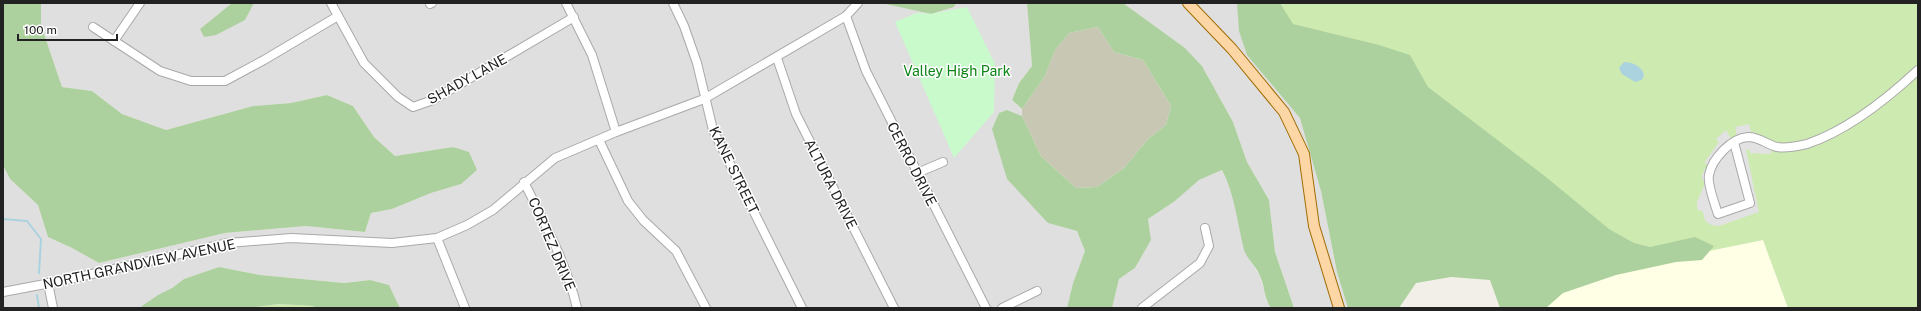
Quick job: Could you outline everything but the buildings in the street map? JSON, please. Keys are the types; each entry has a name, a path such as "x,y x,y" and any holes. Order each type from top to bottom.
{"main road":[{"path":"1188,3 1232,49 1284,112 1304,154 1314,226 1338,308"}],"street":[{"path":"114,41 140,3"},
{"name":"SHADY LANE","path":"330,3 364,63 398,97 413,107 433,100 574,17"},
{"path":"566,3 592,54 616,132"},
{"name":"KANE STREET","path":"673,3 684,26 697,63 704,99 713,130 802,308"},
{"name":"NORTH GRANDVIEW AVENUE","path":"3,292 228,243 290,238 392,243 437,238 467,225 493,210 524,182 555,158 616,132 704,99 777,58 846,16 858,3"},
{"path":"93,27 160,70 191,81 225,80 264,60 338,16"},
{"name":"CERRO DRIVE","path":"846,16 866,71 986,308"},
{"name":"ALTURA DRIVE","path":"777,58 796,114 894,308"},
{"path":"1734,142 1750,203 1718,214 1708,176 1714,164 1734,142 1747,137 1759,139 1777,147 1797,147 1809,143 1824,136 1885,100 1918,70"},
{"path":"600,140 628,201 643,220 676,251 690,275 706,308"},
{"path":"917,173 943,162"},
{"name":"CORTEZ DRIVE","path":"524,182 552,238 574,296 577,308"},
{"path":"1142,308 1200,263 1209,246 1205,228"},
{"path":"437,238 465,308"},
{"path":"48,283 53,308"},
{"path":"1002,308 1037,291"}],"shaded area":[{"path":"41,3 232,3 200,29 205,37 245,20 254,3 881,3 931,14 954,7 956,3 1027,3 1032,66 1019,83 1012,100 1022,109 1022,116 1007,110 1048,223 1077,231 1085,251 1073,283 1067,308 400,308 389,285 370,280 344,283 260,275 219,267 184,279 139,308 3,308 3,165 10,179 38,205 48,237 99,263 225,233 306,226 365,232 371,213 392,209 431,193 461,184 453,147 395,156 374,137 353,106 327,95 291,103 253,106 166,130 122,114 92,91 62,87 41,25","holes":["967,7 895,22 917,13 931,14"]},
{"path":"1123,3 1264,3 1326,71 1321,191 1337,272 1348,308 1294,308 1275,252 1269,200 1247,162 1233,122 1202,66 1185,48"},
{"path":"1098,27 1114,52 1143,60 1171,106 1166,125 1148,139 1124,168 1097,187 1076,188 1041,156 1022,116 1022,109 1045,76 1055,50 1069,33"},
{"path":"1749,124 1751,132 1755,132 1756,135 1772,143 1771,154 1750,153 1749,149 1746,150 1759,212 1719,226 1711,225 1705,221 1703,212 1697,209 1697,202 1705,183 1702,179 1702,175 1708,164 1704,163 1719,142 1716,139 1726,130 1731,139 1737,136 1735,127"},
{"path":"1222,170 1230,188 1240,222 1245,252 1260,276 1267,301 1271,308 1112,308 1119,279 1135,268 1151,240 1148,219 1175,201 1199,180"},
{"path":"1763,240 1788,308 1533,308 1526,288"}],"green space":[{"path":"3,3 41,3 41,25 62,87 92,91 122,114 166,130 253,106 291,103 327,95 353,106 374,137 395,156 453,147 469,152 477,170 461,184 431,193 392,209 371,213 365,232 306,226 225,233 99,263 48,237 38,205 10,179 3,165"},
{"path":"232,3 254,3 245,20 216,35 204,37 200,29"},
{"path":"881,3 956,3 954,7 931,14"},
{"path":"1027,3 1123,3 1185,48 1202,66 1233,122 1247,162 1269,200 1275,252 1294,308 1271,308 1259,273 1247,257 1244,250 1233,199 1222,170 1199,180 1175,201 1148,219 1151,240 1135,268 1119,279 1112,308 1067,308 1073,283 1085,251 1077,231 1048,223 1007,179 992,129 999,113 1007,110 1022,116 1041,156 1076,188 1097,187 1124,168 1148,139 1166,125 1171,106 1143,60 1114,52 1098,27 1069,33 1055,50 1045,76 1022,109 1012,100 1019,83 1032,66"},
{"path":"1237,3 1280,3 1293,24 1379,45 1410,55 1428,87 1546,177 1609,229 1634,243 1650,247 1695,237 1714,246 1702,260 1676,262 1616,275 1563,293 1546,308 1500,308 1490,280 1451,277 1416,283 1399,308 1348,308 1337,272 1321,191 1300,118 1247,55 1239,31"},
{"path":"1264,3 1918,3 1918,308 1788,308 1763,240 1526,288"},
{"name":"Valley High Park","path":"967,7 995,64 994,112 954,158 895,22 917,13 931,14"},
{"path":"219,267 260,275 344,283 370,280 389,285 400,308 316,308 313,306 279,304 247,308 139,308 184,279"},
{"path":"279,304 313,306 316,308 247,308"}],"water":[{"path":"1624,62 1633,64 1641,69 1644,75 1642,80 1635,82 1622,74 1619,68"}],"waterway":[{"path":"3,219 27,221 41,239 39,273"},
{"path":"37,295 39,308"}]}
